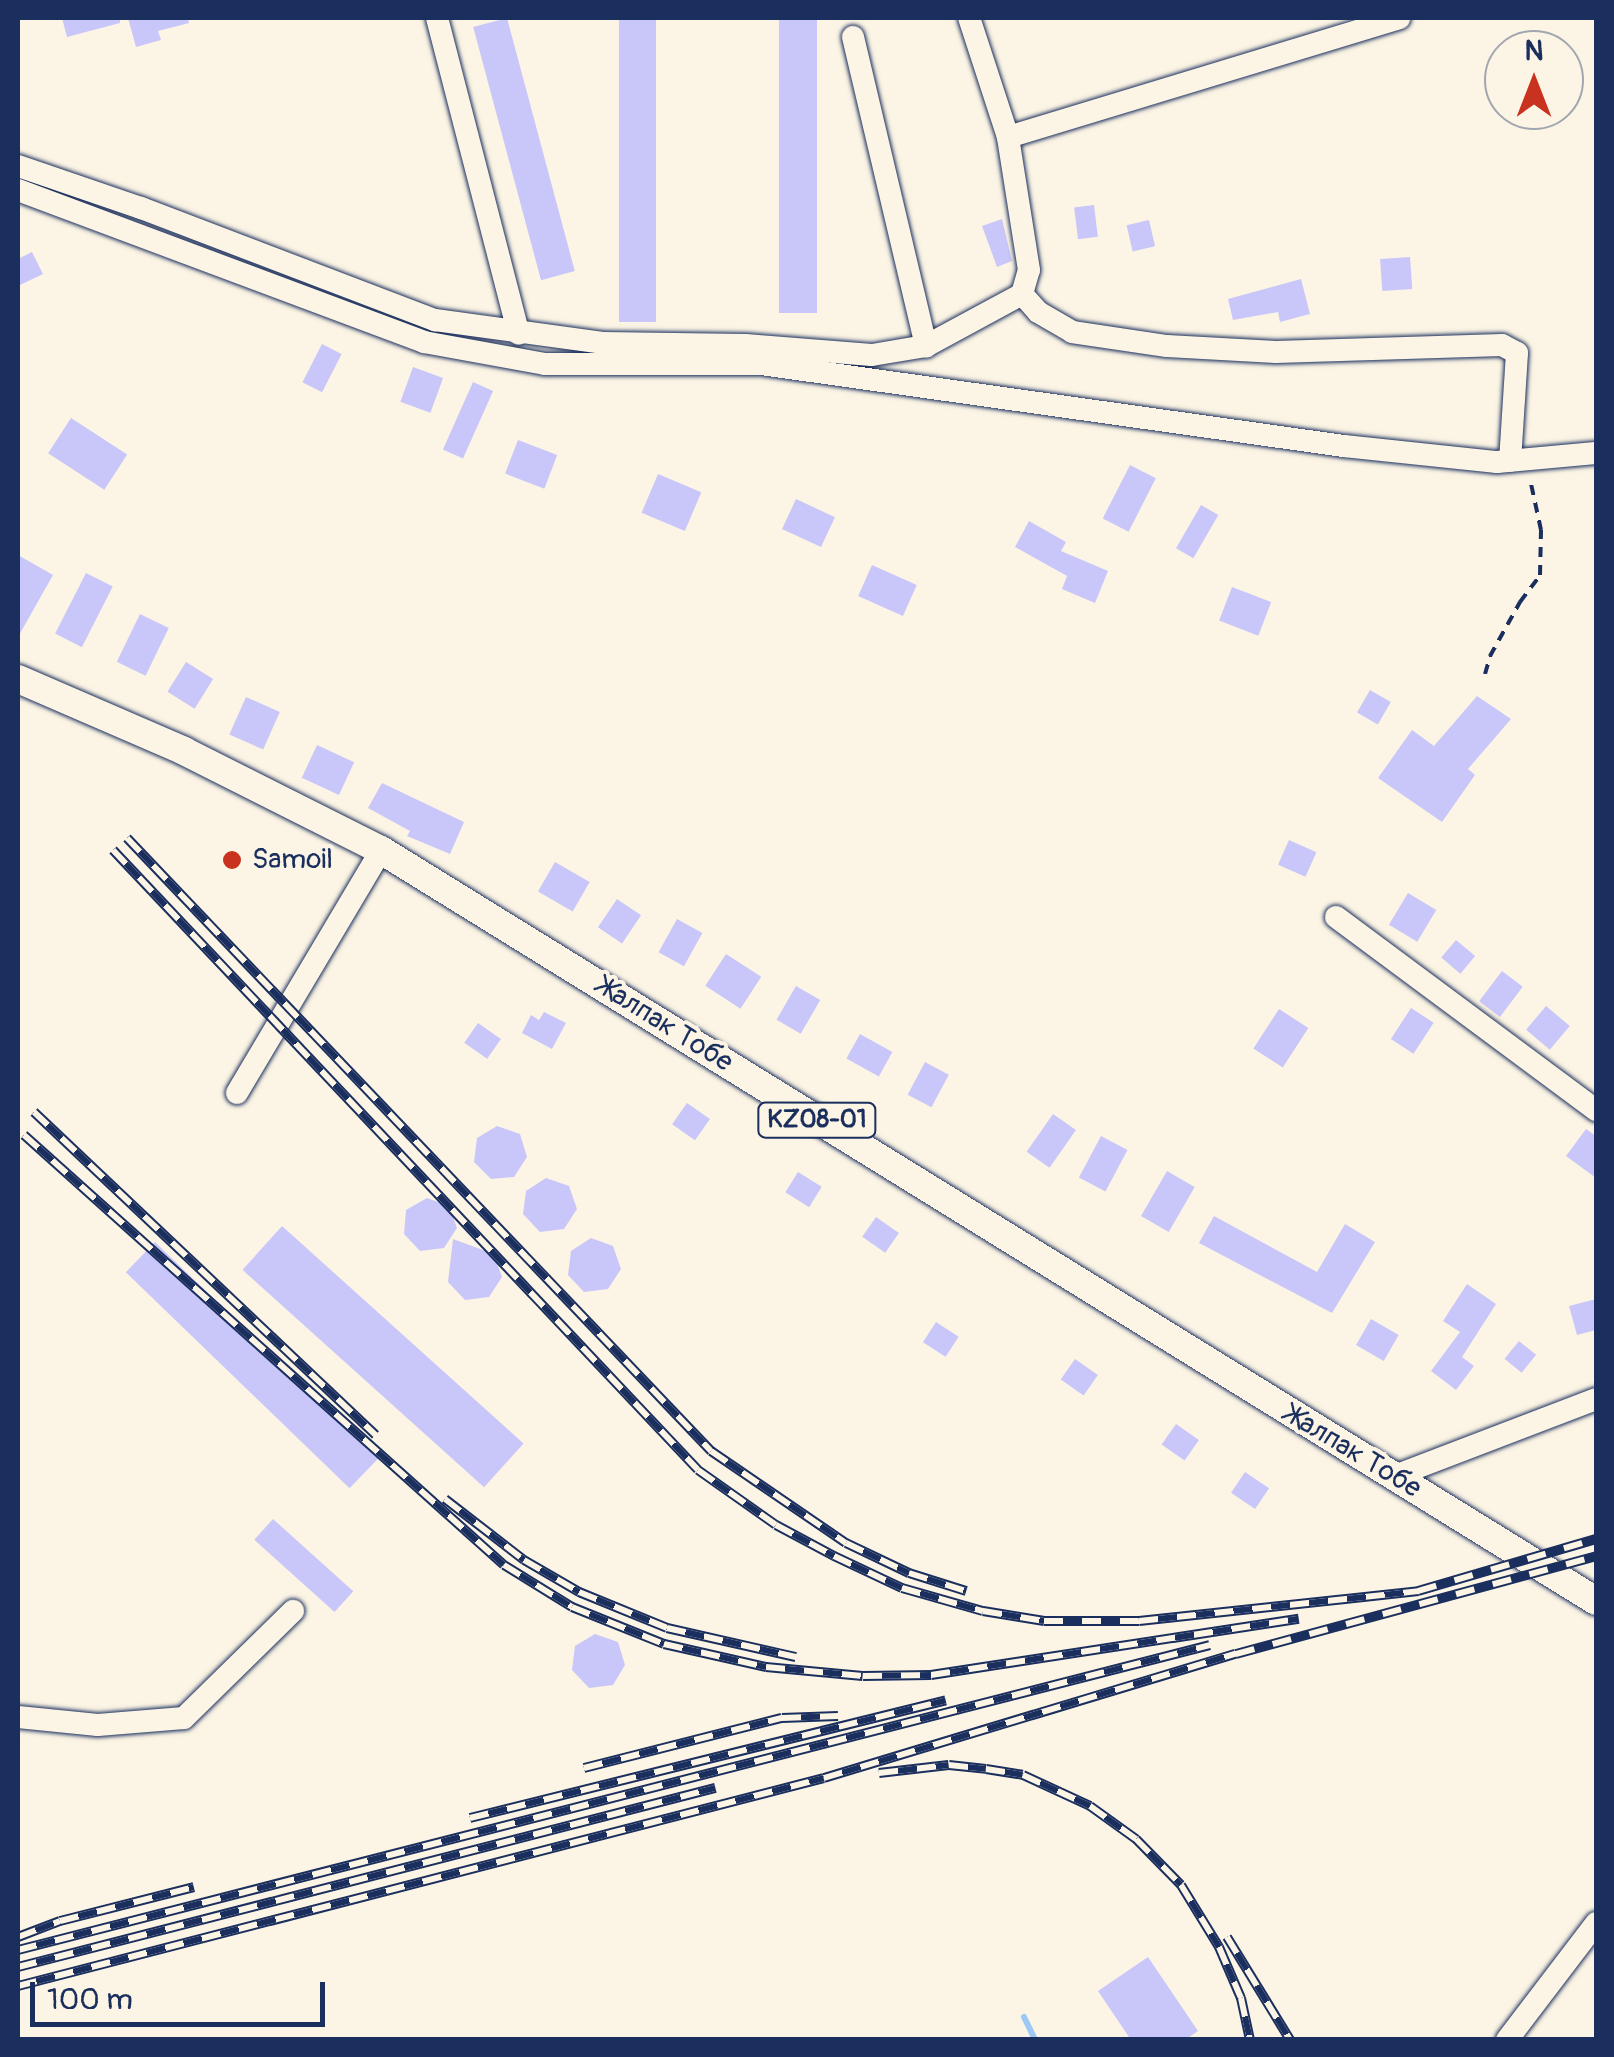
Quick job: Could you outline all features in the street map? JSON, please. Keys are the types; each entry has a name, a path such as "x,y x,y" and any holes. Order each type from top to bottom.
{"main road":[{"name":"Жалпак Тобе","path":"18,678 184,751 381,850 1596,1601"}],"street":[{"path":"436,18 519,334"},
{"path":"18,166 141,208 435,320 602,343 744,344 872,355 926,346 1022,294 1028,270 1008,138 969,18"},
{"path":"1008,138 1399,18"},
{"path":"854,37 926,346"},
{"path":"18,190 424,342 544,364 761,364 1344,446 1518,460 1596,453"},
{"path":"1022,294 1038,312 1072,332 1167,346 1276,352 1502,344 1517,353 1518,460"},
{"path":"237,1093 381,850"},
{"path":"1336,917 1596,1110"},
{"path":"1392,1478 1596,1399"},
{"path":"18,1718 98,1725 184,1718 293,1611"},
{"path":"1507,2040 1596,1922"}],"path":[{"path":"1485,674 1490,656 1520,602 1540,575 1541,530 1518,460"}],"building":[{"path":"62,18 120,18 120,23 67,37"},
{"path":"128,18 188,18 189,23 158,31 161,40 136,47"},
{"path":"507,18 575,271 541,280 473,27"},
{"path":"619,18 656,18 656,322 619,322"},
{"path":"779,18 817,18 817,313 779,313"},
{"path":"1094,205 1098,237 1078,239 1074,207"},
{"path":"1002,219 1012,261 997,267 982,226"},
{"path":"1149,220 1155,246 1133,251 1127,225"},
{"path":"32,252 43,274 18,286 18,259"},
{"path":"1410,257 1412,289 1382,291 1380,259"},
{"path":"1301,279 1310,314 1280,322 1278,312 1233,320 1228,299"},
{"path":"322,344 342,354 322,392 302,382"},
{"path":"413,367 443,378 430,413 400,402"},
{"path":"473,382 493,391 463,459 443,450"},
{"path":"71,418 127,454 104,490 48,453"},
{"path":"518,440 557,455 544,489 505,474"},
{"path":"1130,465 1156,478 1129,532 1103,518"},
{"path":"658,474 701,492 685,531 642,513"},
{"path":"796,499 835,517 821,547 782,529"},
{"path":"1201,505 1218,515 1193,558 1176,548"},
{"path":"1029,521 1066,542 1061,551 1108,571 1095,603 1062,589 1067,576 1015,547"},
{"path":"18,555 53,575 18,637"},
{"path":"872,565 917,585 903,616 858,596"},
{"path":"86,573 113,587 82,647 55,634"},
{"path":"1232,587 1271,602 1258,636 1219,621"},
{"path":"140,614 169,628 146,676 117,662"},
{"path":"186,662 213,679 195,709 167,692"},
{"path":"1370,690 1391,702 1378,725 1357,713"},
{"path":"1477,696 1511,719 1468,769 1475,775 1442,822 1378,778 1412,730 1434,746"},
{"path":"246,697 280,712 263,750 229,734"},
{"path":"317,745 354,762 339,795 302,778"},
{"path":"382,783 464,822 450,854 407,836 410,831 368,808"},
{"path":"1289,840 1316,852 1305,877 1278,865"},
{"path":"555,862 590,882 573,911 538,891"},
{"path":"1408,893 1436,910 1417,942 1389,925"},
{"path":"617,899 641,915 622,943 598,927"},
{"path":"677,919 702,933 684,966 659,952"},
{"path":"1456,940 1475,956 1460,974 1441,958"},
{"path":"726,954 761,977 741,1009 705,986"},
{"path":"1502,971 1523,987 1500,1017 1479,1001"},
{"path":"796,986 820,1000 801,1034 776,1020"},
{"path":"1546,1006 1570,1026 1550,1050 1526,1030"},
{"path":"1411,1008 1434,1023 1413,1054 1391,1039"},
{"path":"1279,1009 1308,1028 1283,1067 1253,1048"},
{"path":"544,1012 566,1023 552,1049 522,1033 531,1015 539,1020"},
{"path":"478,1023 501,1039 487,1059 464,1043"},
{"path":"860,1034 892,1052 879,1076 846,1058"},
{"path":"925,1062 949,1075 931,1107 908,1095"},
{"path":"687,1103 710,1119 695,1140 672,1124"},
{"path":"1053,1114 1076,1130 1050,1168 1027,1152"},
{"path":"497,1126 520,1134 527,1157 514,1177 491,1179 474,1162 477,1138"},
{"path":"1586,1129 1596,1136 1596,1178 1566,1156"},
{"path":"1101,1136 1127,1150 1105,1192 1079,1177"},
{"path":"1167,1171 1195,1187 1169,1232 1141,1216"},
{"path":"798,1172 822,1187 809,1207 785,1192"},
{"path":"546,1178 569,1186 577,1209 564,1229 540,1232 523,1214 526,1191"},
{"path":"427,1198 449,1206 457,1228 444,1248 420,1251 404,1234 406,1210"},
{"path":"1214,1216 1317,1272 1345,1224 1375,1242 1332,1313 1199,1243"},
{"path":"876,1217 899,1233 885,1253 862,1237"},
{"path":"282,1226 524,1443 484,1487 243,1270"},
{"path":"591,1238 613,1246 621,1269 608,1289 584,1292 568,1275 571,1251"},
{"path":"453,1239 494,1254 502,1277 489,1297 465,1300 448,1282"},
{"path":"155,1242 379,1458 350,1488 126,1272"},
{"path":"1467,1284 1496,1304 1462,1357 1474,1366 1456,1390 1431,1371 1460,1332 1443,1321"},
{"path":"1596,1299 1596,1330 1577,1335 1569,1306"},
{"path":"1371,1319 1399,1335 1384,1361 1356,1345"},
{"path":"936,1322 959,1337 946,1357 923,1342"},
{"path":"1519,1341 1536,1355 1522,1373 1505,1359"},
{"path":"1075,1359 1098,1375 1084,1396 1061,1379"},
{"path":"1176,1424 1199,1440 1185,1461 1162,1444"},
{"path":"1245,1472 1269,1488 1255,1509 1231,1493"},
{"path":"273,1519 353,1591 335,1612 254,1540"},
{"path":"595,1634 618,1642 625,1665 613,1685 589,1688 572,1670 575,1646"},
{"path":"1148,1957 1198,2031 1185,2040 1131,2040 1098,1991"}],"waterway":[{"path":"1024,2017 1035,2040"}],"railway":[{"path":"127,838 711,1451 846,1543 909,1573 966,1591"},
{"path":"113,850 698,1470 776,1525 902,1588 983,1611 1044,1621 1139,1621 1418,1591 1596,1539"},
{"path":"34,1112 376,1435"},
{"path":"24,1135 504,1565 572,1607 664,1644 766,1667 863,1676 931,1675 1299,1619"},
{"path":"445,1499 524,1560 579,1592 667,1628 796,1657"},
{"path":"18,1986 824,1778 1236,1654 1596,1556"},
{"path":"18,1950 1210,1645"},
{"path":"470,1818 946,1700"},
{"path":"584,1768 782,1718 838,1716"},
{"path":"879,1773 949,1765 1023,1775 1090,1806 1136,1839 1181,1885 1219,1947 1241,1998 1250,2040"},
{"path":"18,1967 715,1788"},
{"path":"18,1937 60,1921 194,1887"},
{"path":"1227,1937 1290,2040"}],"place":[{"name":"Samoil","path":"232,860"}]}
